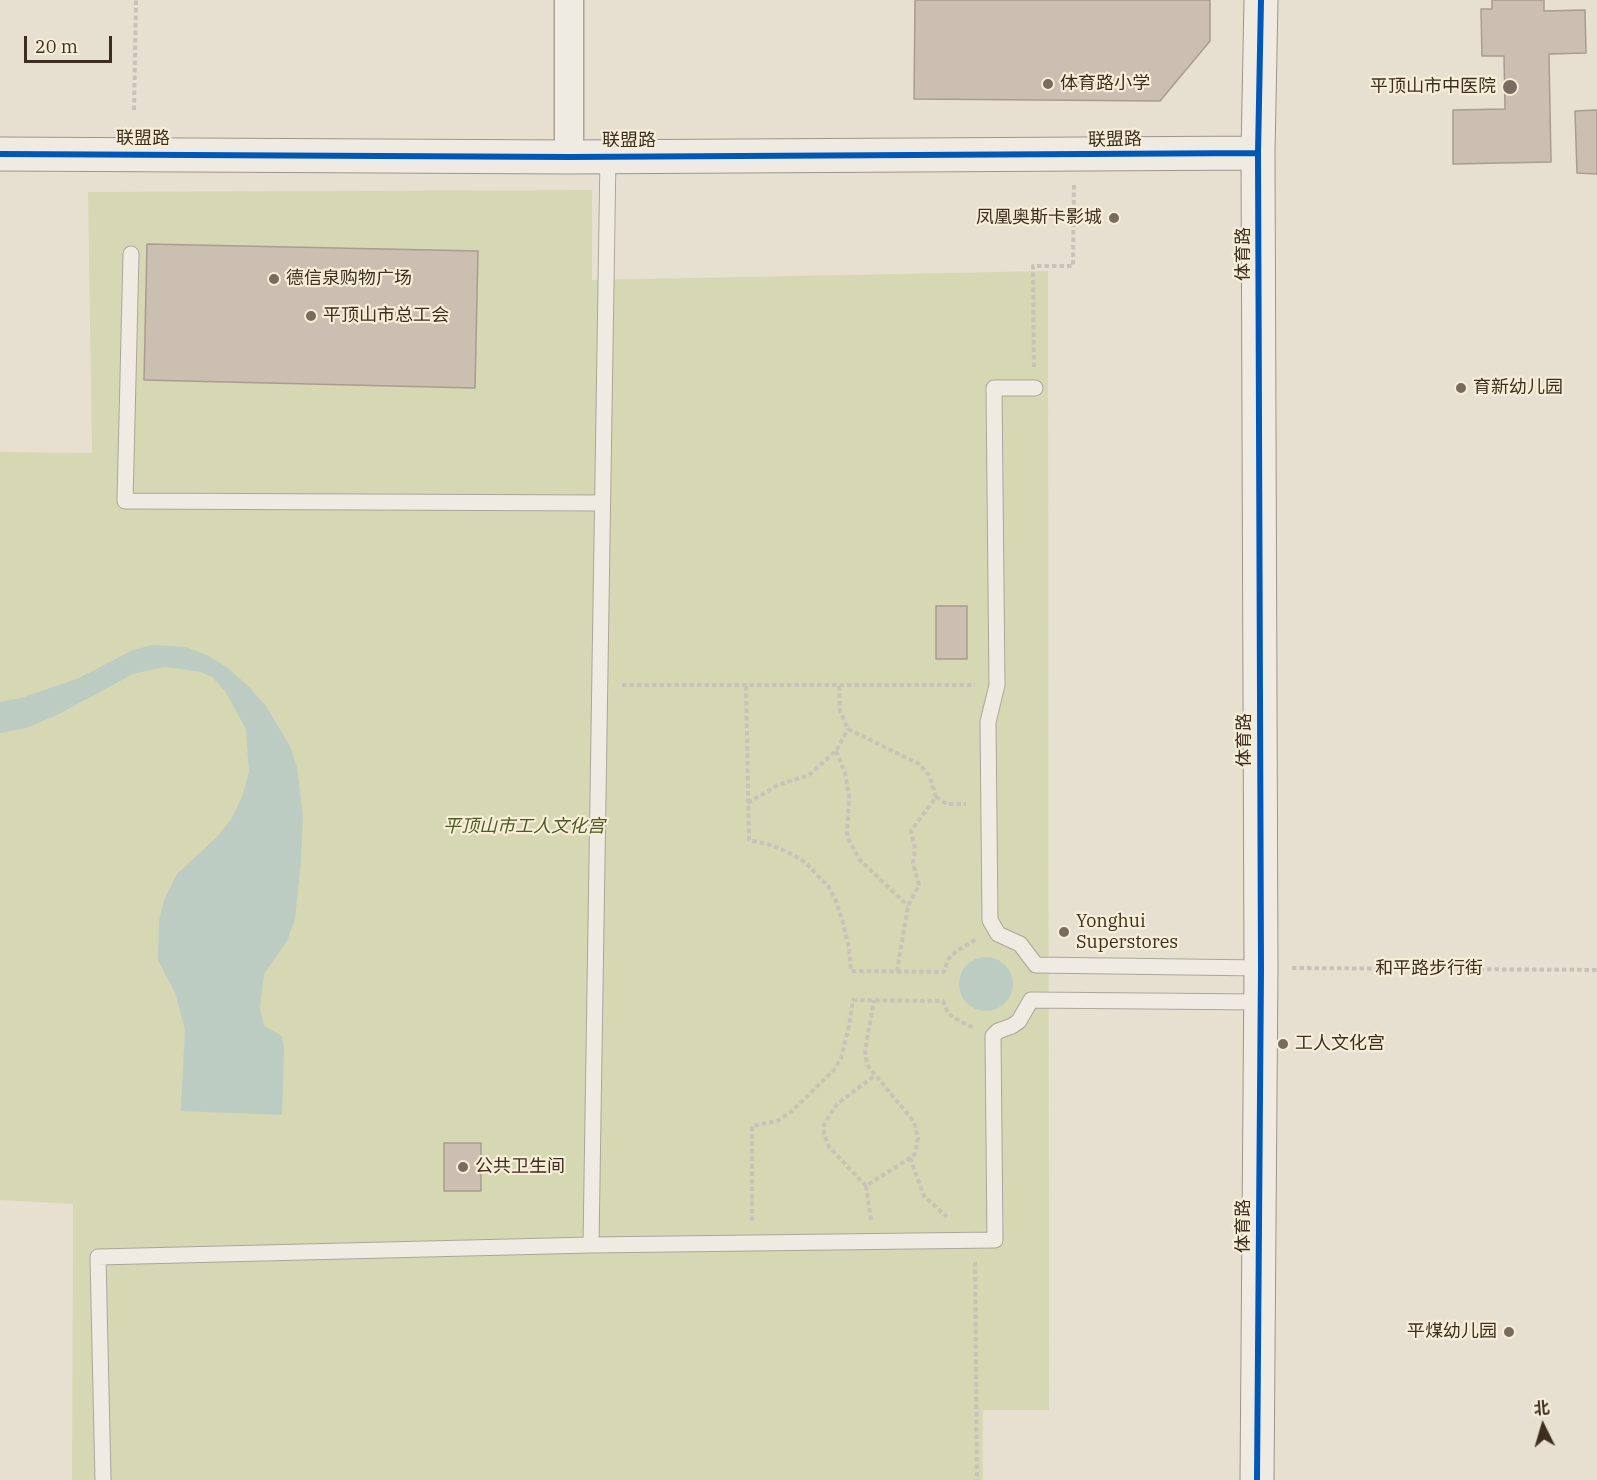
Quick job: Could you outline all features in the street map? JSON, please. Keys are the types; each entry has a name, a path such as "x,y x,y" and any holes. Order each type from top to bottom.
{"street":[{"path":"569,0 569,157"},
{"name":"体育路","path":"1257,1480 1261,968 1258,153 1261,0"},
{"name":"联盟路","path":"0,154 569,157 1074,156 1258,153"}],"lane":[{"path":"591,1245 608,156"},
{"path":"131,254 125,501 602,503"},
{"path":"1035,388 994,388 997,685 988,722 990,920 999,933 1020,944 1036,965 1261,968"},
{"path":"103,1480 98,1257 591,1245 995,1240 993,1036 998,1030 1012,1026 1018,1021 1031,1000 1260,1002"}],"path":[{"path":"134,110 136,0"},
{"path":"1035,388 1034,266 1073,266 1074,156"},
{"path":"600,685 997,685"},
{"path":"746,686 748,840 771,845 790,853 805,862 828,886 843,923 849,948 851,971 944,972 948,959 958,950 988,932 990,920"},
{"path":"839,686 840,711 848,729 919,764 927,771 936,797 947,804 989,803"},
{"path":"748,803 778,785 809,775 836,751 848,729"},
{"path":"836,751 845,773 849,797 846,836 859,859 908,906"},
{"path":"897,971 908,906 919,885 913,863 915,849 911,831 936,797"},
{"path":"752,1243 752,1126 777,1121 792,1111 834,1070 841,1058 853,1000 943,1001 948,1013 954,1018 978,1030"},
{"path":"866,1186 910,1158 915,1154 917,1146 915,1125 867,1065 864,1051 874,1000"},
{"path":"874,1076 837,1104 824,1124 824,1134 829,1147 866,1186 874,1241"},
{"path":"910,1158 924,1196 971,1240 977,1480"}],"green space":[{"name":"平顶山市工人文化宫","path":"592,190 592,280 1048,271 1049,1410 983,1410 983,1480 72,1480 73,1204 0,1200 0,452 92,453 88,192"}],"shaded area":[{"path":"153,645 186,647 209,656 228,668 266,706 290,746 297,767 303,816 295,919 287,941 264,974 260,1008 264,1026 282,1036 284,1049 282,1115 181,1111 185,1029 175,993 158,960 159,921 164,900 177,874 217,837 232,818 242,797 249,772 246,729 225,691 212,677 201,672 165,667 133,674 57,715 26,728 0,733 0,702 21,698 79,678 133,650"},
{"path":"986,957 996,959 1005,965 1011,974 1013,984 1011,994 1005,1003 996,1009 986,1011 976,1009 967,1003 961,994 959,984 961,974 967,965 976,959"}],"building":[{"name":"体育路小学","path":"915,0 1210,0 1210,41 1160,101 914,99"},
{"path":"1492,0 1544,0 1544,11 1585,10 1586,53 1549,54 1551,162 1453,164 1453,110 1505,109 1504,56 1482,56 1481,9 1492,9"},
{"path":"1597,110 1597,174 1577,173 1575,111"},
{"name":"平顶山市总工会","path":"147,244 478,251 475,388 144,380"},
{"path":"936,606 967,606 967,659 936,659"},
{"name":"公共卫生间","path":"444,1143 481,1143 481,1191 444,1191"}],"cycle path":[{"path":"1257,1480 1261,968 1258,153 1261,0"},
{"path":"0,154 569,157 1258,153"}],"place":[{"name":"体育路小学","path":"1048,84"},
{"name":"平顶山市中医院","path":"1510,87"},
{"name":"凤凰奥斯卡影城","path":"1114,218"},
{"name":"德信泉购物广场","path":"274,279"},
{"name":"平顶山市总工会","path":"311,316"},
{"name":"育新幼儿园","path":"1461,388"},
{"name":"Yonghui Superstores","path":"1064,932"},
{"name":"工人文化宫","path":"1283,1044"},
{"name":"公共卫生间","path":"463,1167"},
{"name":"平煤幼儿园","path":"1509,1332"}]}
